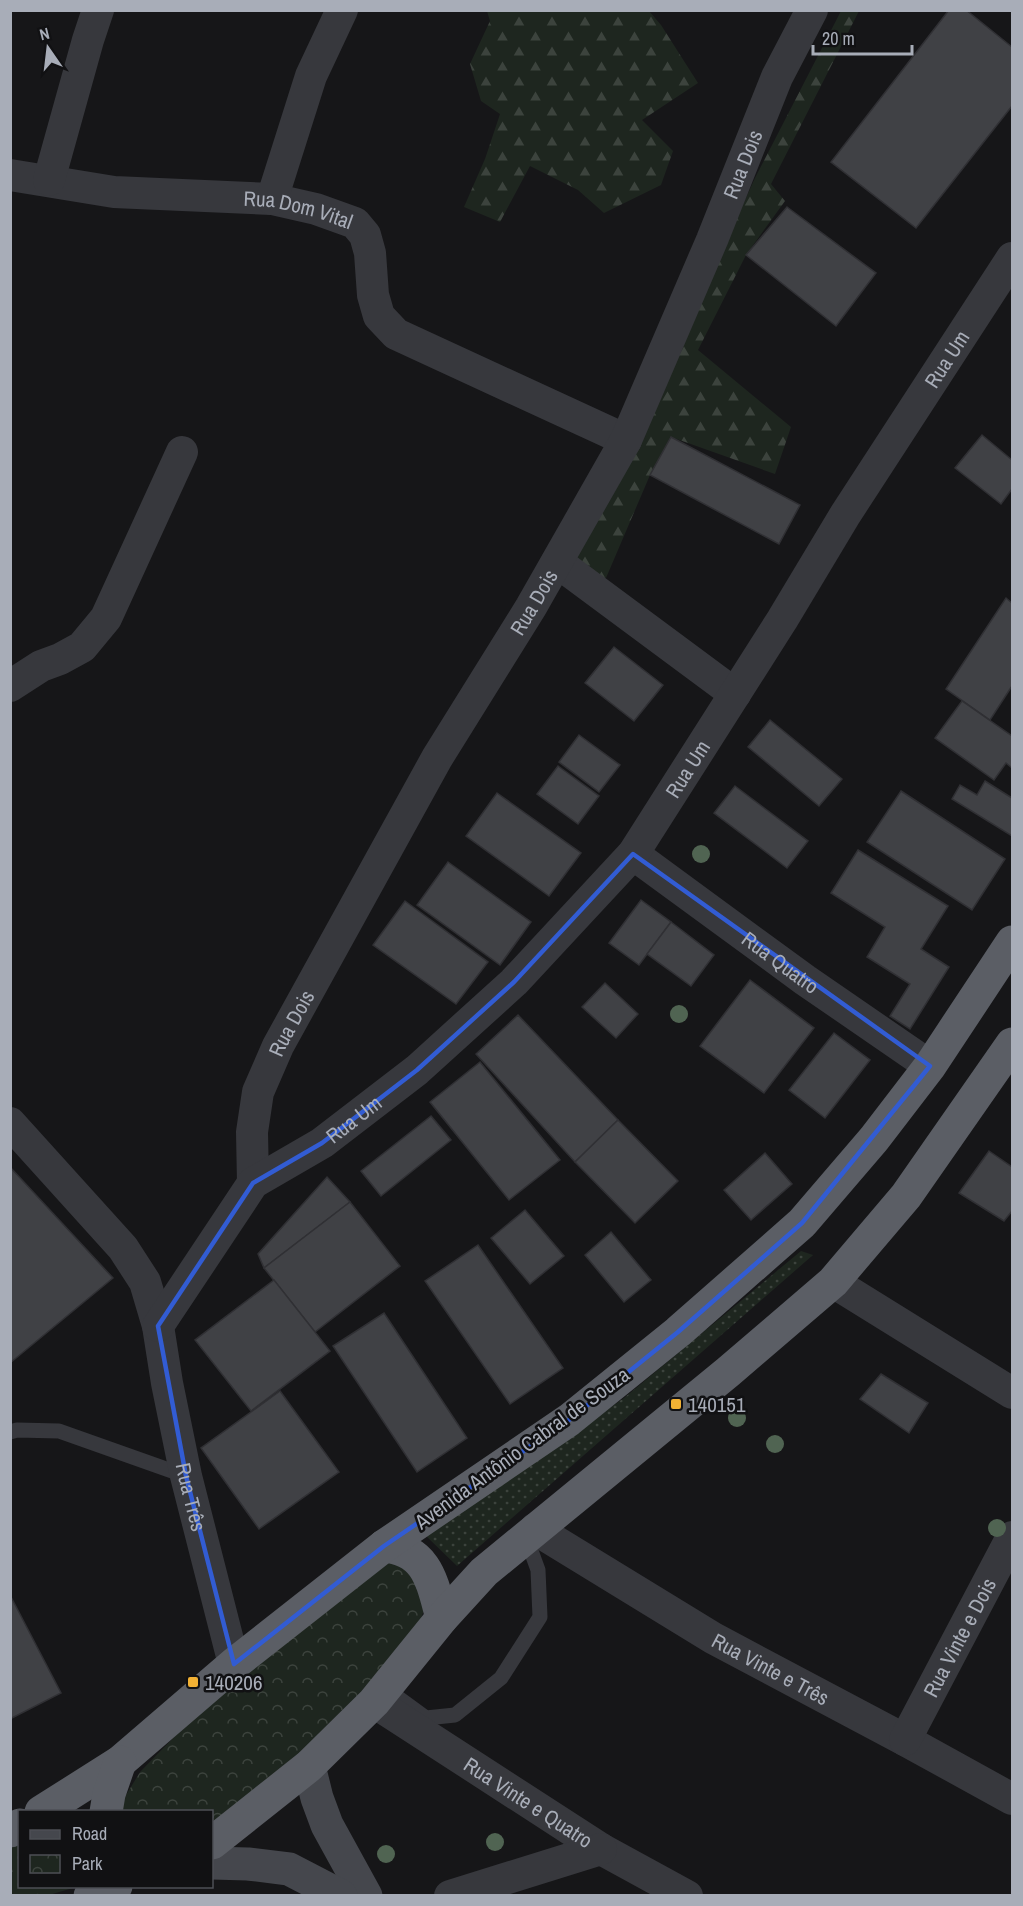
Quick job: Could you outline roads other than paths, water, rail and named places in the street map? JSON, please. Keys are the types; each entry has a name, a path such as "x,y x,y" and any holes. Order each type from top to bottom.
{"highway":[{"name":"Avenida Antônio Cabral de Souza","path":"44,1810 120,1762 234,1664 384,1546 569,1420 678,1332 802,1223 874,1139 930,1066 1012,942"},
{"path":"213,1842 309,1766 379,1695 442,1618 484,1572 728,1372 833,1282 906,1196 1012,1044"},
{"path":"384,1546 399,1547 414,1555 423,1564 430,1578 442,1618"},
{"path":"106,1810 109,1794 120,1762"},
{"path":"90,1896 113,1888"}],"main road":[{"path":"309,1766 327,1825 366,1896"},
{"path":"213,1863 289,1869 341,1896"}],"street":[{"path":"49,180 88,40 99,10"},
{"path":"272,199 311,76 342,10"},
{"name":"Rua Dois","path":"253,1183 252,1132 258,1092 278,1046 438,758 531,607 626,440 712,240 777,76 812,10"},
{"name":"Rua Dom Vital","path":"10,175 114,192 272,199 355,223 365,235 370,253 373,295 380,316 396,334 626,440"},
{"name":"Rua Um","path":"253,1183 322,1143 417,1070 514,982 633,854 782,620 845,515 1012,258"},
{"path":"10,686 41,666 82,647 106,618 182,452"},
{"path":"557,562 735,694"},
{"name":"Rua Quatro","path":"633,854 805,980 930,1066"},
{"name":"Rua Três","path":"10,1123 123,1248 145,1282 158,1326 186,1476 234,1664"},
{"path":"158,1326 253,1183"},
{"path":"833,1282 1012,1393"},
{"name":"Rua Vinte e Três","path":"531,1533 713,1638 1012,1800"},
{"name":"Rua Vinte e Dois","path":"905,1740 1012,1537"},
{"name":"Rua Vinte e Quatro","path":"379,1695 601,1849 687,1896"},
{"path":"450,1896 601,1849"}],"lane":[{"path":"10,1432 17,1430 59,1431 186,1476"},
{"path":"379,1695 426,1718 455,1715 501,1678 540,1617 538,1570 531,1533"}],"place":[{"name":"140151","path":"676,1404"},
{"name":"140206","path":"193,1682"}]}
